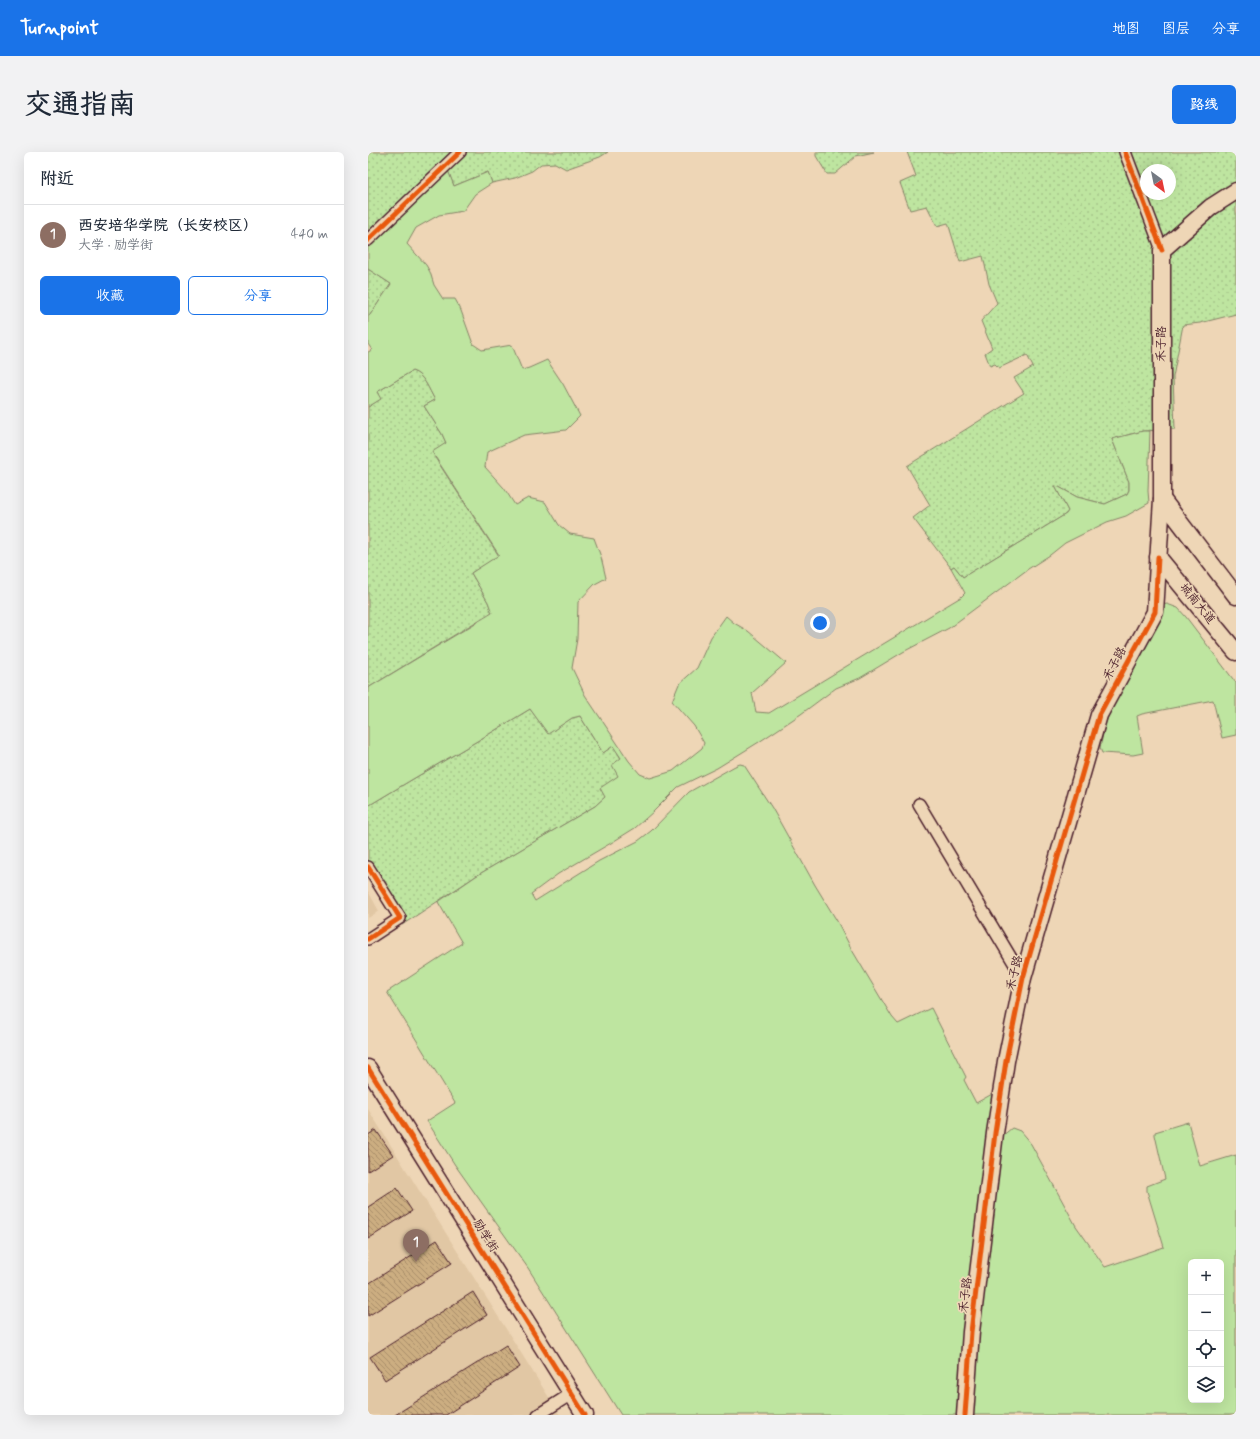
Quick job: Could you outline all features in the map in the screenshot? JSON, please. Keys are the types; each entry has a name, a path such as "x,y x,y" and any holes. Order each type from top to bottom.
{"street":[{"path":"368,240 460,152"},
{"path":"1125,152 1162,250 1211,207 1236,191"},
{"name":"禾子路","path":"965,1415 971,1332 995,1133 1006,1061 1024,978 1099,715 1155,612 1162,499 1162,250"},
{"path":"1162,499 1236,596"},
{"name":"城南大道","path":"1158,557 1236,652"},
{"path":"919,804 1024,978"},
{"path":"368,867 400,918 368,939"},
{"name":"励学街","path":"368,1068 585,1415"},
{"path":"538,1415 571,1394"}],"shaded area":[{"path":"368,891 379,911 368,918"},
{"path":"368,1109 560,1415 368,1415"}],"green space":[{"path":"368,152 608,152 600,157 566,169 555,163 541,164 532,171 515,178 492,183 488,172 454,186 446,166 368,240"},
{"path":"816,152 874,152 856,156 835,174 827,174 816,156"},
{"path":"907,152 1236,152 1236,314 1200,323 1183,325 1173,377 1175,429 1143,431 1112,439 1129,482 1129,490 1127,494 1105,504 1077,497 1055,486 1068,511 1066,514 963,577 954,566 951,568 913,518 930,505 907,466 1024,393 1014,378 1033,367 1027,355 999,368 995,364 990,366 985,353 992,348 981,321 997,303 989,284 983,256 960,262 948,223 937,226 927,206 910,210 900,183 916,176"},
{"path":"446,165 454,186 488,172 492,183 475,194 463,211 439,215 416,228 407,244 426,265 434,285 443,299 455,299 460,308 473,344 482,350 512,345 522,370 547,360 563,384 580,416 566,430 524,435 487,452 485,467 504,488 515,505 528,498 545,502 559,525 570,534 594,538 601,557 606,578 595,584 578,602 577,639 572,668 585,695 629,761 640,774 650,778 673,771 702,748 704,743 694,726 672,701 679,684 697,668 711,637 726,616 734,623 748,631 786,663 752,693 756,712 769,713 961,597 965,593 951,568 954,566 963,577 1066,514 1068,511 1055,486 1077,497 1105,504 1127,494 1129,490 1129,482 1112,439 1143,431 1150,431 1149,503 1126,516 1107,522 1065,543 949,628 903,652 860,678 836,688 759,742 717,768 678,787 635,828 558,874 531,894 535,901 599,861 638,841 651,831 689,792 735,766 740,764 744,765 772,808 852,950 892,1017 898,1024 931,1008 966,1077 964,1080 976,1103 994,1093 1002,1136 1012,1128 1020,1131 1031,1144 1076,1226 1105,1267 1164,1247 1147,1191 1147,1186 1165,1179 1155,1132 1188,1122 1200,1166 1236,1155 1236,1415 621,1415 528,1268 455,1165 427,1121 455,1103 387,992 462,943 438,902 476,876 595,806 605,797 600,788 618,776 612,765 621,758 613,746 603,753 580,716 572,718 548,734 530,709 368,806 368,688 492,613 488,602 471,573 499,555 432,452 446,443 424,406 435,400 420,375 412,371 377,392 381,399 368,407 368,352 372,350 368,344 368,316 391,284 368,269 368,240"},
{"path":"368,269 391,284 368,316"},
{"path":"412,371 420,375 435,400 424,406 446,443 434,456 499,556 471,573 488,602 492,612 368,688 368,407 380,399 377,392"},
{"path":"1167,604 1178,608 1186,617 1236,683 1236,735 1222,738 1213,700 1137,716 1143,753 1133,755 1102,753 1100,748 1105,725 1122,678 1162,605"},
{"path":"530,709 548,733 572,718 580,716 603,753 613,746 615,747 621,759 619,776 612,781 605,797 595,806 476,876 402,925 368,867 368,806"}],"building":[{"path":"376,1130 393,1155 368,1171 368,1135"},
{"path":"397,1188 412,1211 368,1239 368,1207"},
{"path":"437,1240 452,1263 368,1316 368,1284"},
{"path":"473,1292 487,1315 385,1380 370,1357"},
{"path":"506,1345 520,1367 446,1415 395,1415"}],"cycle path":[{"path":"368,240 460,152"},
{"path":"1125,152 1162,250"},
{"path":"965,1415 971,1332 995,1133 1006,1061 1023,978 1099,715 1155,612 1158,557"},
{"path":"368,867 400,918 368,939"},
{"path":"368,1068 585,1415"}],"place":[{"name":"西安培华学院（长安校区）","path":"416,1262"}]}
